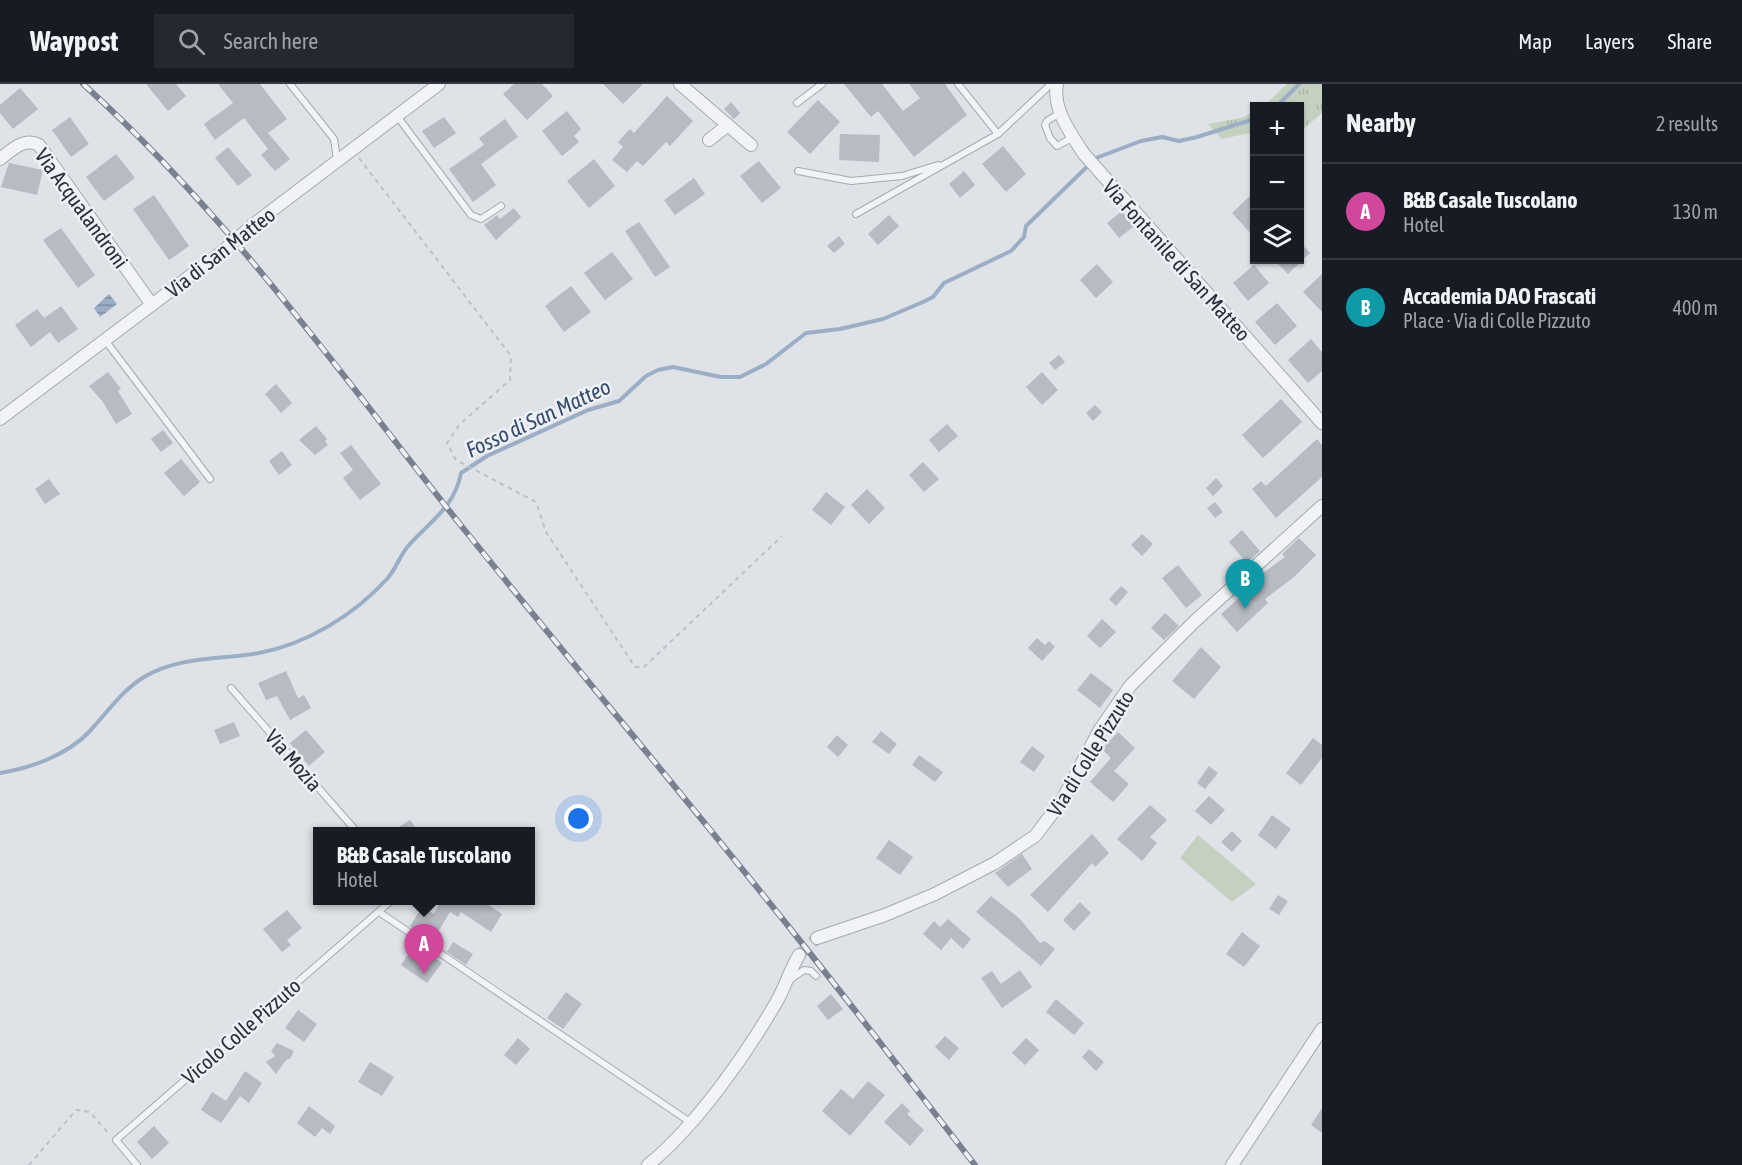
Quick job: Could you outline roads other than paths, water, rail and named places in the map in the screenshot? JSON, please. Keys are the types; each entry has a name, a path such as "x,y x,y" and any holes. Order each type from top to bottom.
{"street":[{"name":"Via di San Matteo","path":"0,419 222,252 254,224 439,84"},
{"path":"680,84 751,145"},
{"name":"Via Fontanile di San Matteo","path":"1057,84 1055,94 1060,113 1084,154 1322,423"},
{"path":"709,140 728,125"},
{"name":"Via Acqualandroni","path":"0,159 26,142 39,145 152,305"},
{"name":"Via di Colle Pizzuto","path":"817,938 885,915 935,894 990,866 1035,836 1058,807 1099,731 1130,687 1195,621 1322,506"},
{"path":"648,1165 690,1122 732,1072 784,986 799,956"},
{"path":"1232,1165 1322,1029"}],"lane":[{"path":"290,84 334,139 337,161"},
{"path":"797,103 822,84"},
{"path":"958,84 998,134"},
{"path":"856,214 998,134 1052,84"},
{"path":"1060,113 1047,121 1045,125 1050,138 1057,146 1074,138"},
{"path":"397,116 471,215 481,219 501,206"},
{"path":"798,171 851,182 902,176 949,162"},
{"path":"105,340 210,479"},
{"name":"Via Mozia","path":"231,688 353,827"},
{"name":"Vicolo Colle Pizzuto","path":"137,1165 116,1140 387,905"},
{"path":"379,912 453,967 690,1122"},
{"path":"784,986 804,970 811,971 816,976"}],"water":[{"path":"109,294 117,304 100,317 94,308"}],"waterway":[{"name":"Fosso di San Matteo","path":"1281,102 1299,84"},
{"name":"Fosso di San Matteo","path":"0,773 36,764 70,747 89,732 128,689 157,670 185,662 277,649 312,635 345,616 387,579 409,545 448,504 458,485 461,473 487,456 588,410 619,401 646,376 658,370 673,367 721,377 740,377 766,364 806,333 840,329 883,319 923,302 933,297 944,283 1011,251 1024,237 1026,226 1096,158 1141,141 1162,137 1179,141 1250,120"}],"tunnel":[{"path":"799,955 817,938"}],"railway":[{"path":"83,84 187,187 282,298 463,528 816,961 975,1165"}],"place":[{"name":"Accademia DAO Frascati","path":"1245,609"},
{"name":"B&B Casale Tuscolano","path":"424,974"}]}
